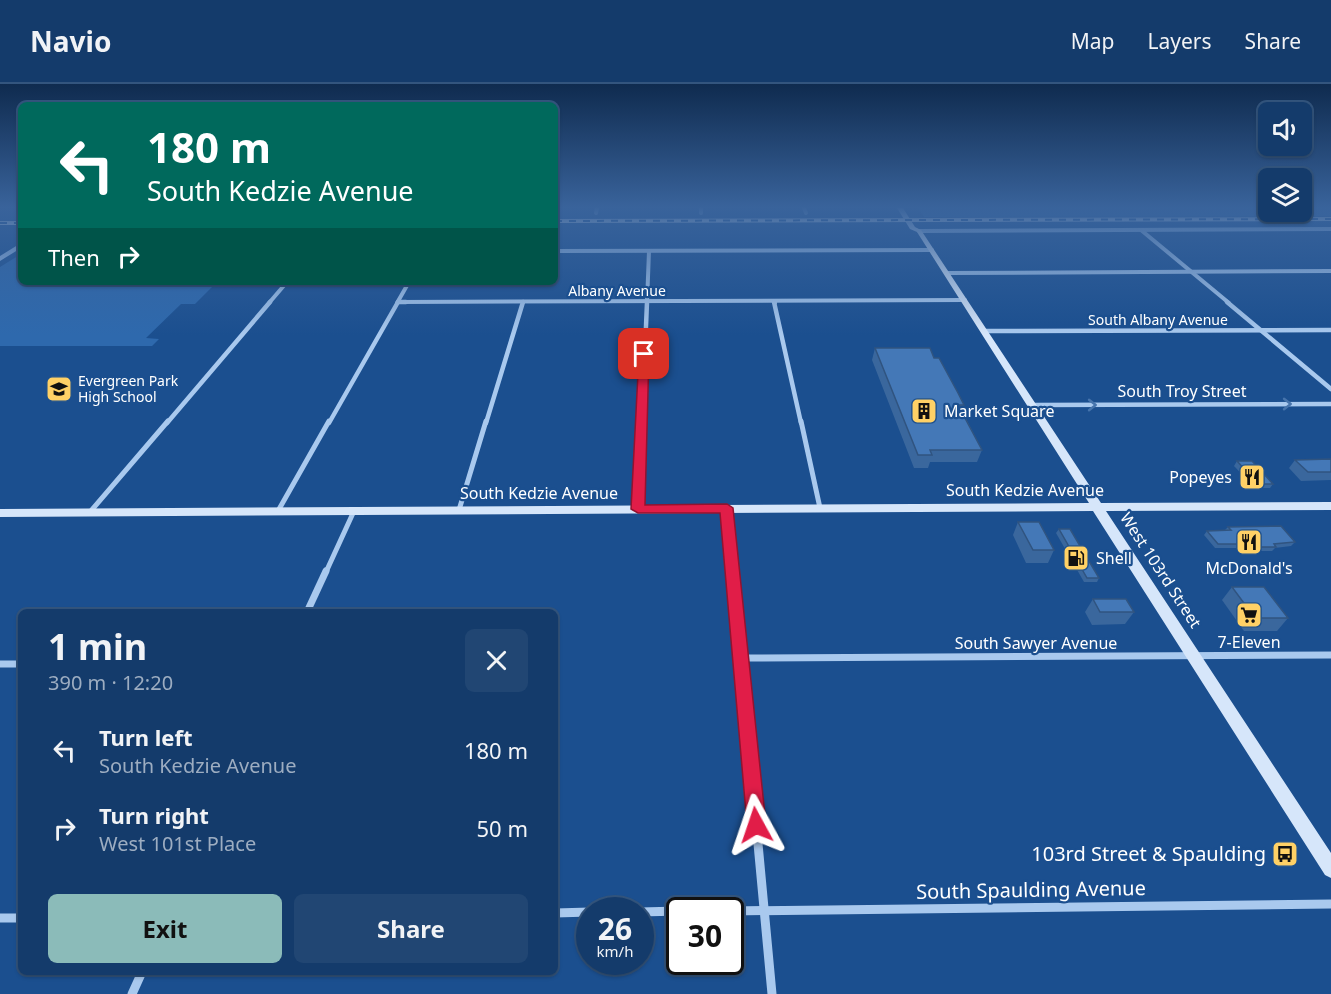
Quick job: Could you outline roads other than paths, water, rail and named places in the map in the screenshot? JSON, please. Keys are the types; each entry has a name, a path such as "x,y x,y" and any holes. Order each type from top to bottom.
{"main road":[{"name":"West 103rd Street","path":"932,250 1331,869"},
{"name":"South Kedzie Avenue","path":"0,513 1331,506"}],"street":[{"path":"558,251 739,250"},
{"path":"1165,250 1331,389"},
{"path":"638,509 649,251"},
{"path":"947,273 1331,271"},
{"path":"90,512 284,285"},
{"path":"278,511 408,285"},
{"name":"Albany Avenue","path":"398,302 965,300"},
{"path":"459,510 523,302"},
{"path":"774,302 820,508"},
{"name":"South Albany Avenue","path":"985,331 1331,330"},
{"name":"South Troy Street","path":"1034,405 1331,404"},
{"path":"727,508 772,994"},
{"path":"309,609 354,511"},
{"name":"South Sawyer Avenue","path":"741,658 1331,655"},
{"path":"0,664 18,664"},
{"name":"South Spaulding Avenue","path":"744,911 1331,904"},
{"path":"558,913 576,912"},
{"path":"0,918 18,918"},
{"path":"132,994 141,975"}],"place":[{"name":"Evergreen Park High School","path":"59,389"},
{"name":"Market Square","path":"924,411"},
{"name":"Popeyes","path":"1252,477"},
{"name":"McDonald's","path":"1249,542"},
{"name":"Shell","path":"1076,558"},
{"name":"7-Eleven","path":"1249,615"},
{"name":"103rd Street & Spaulding","path":"1285,854"}]}
